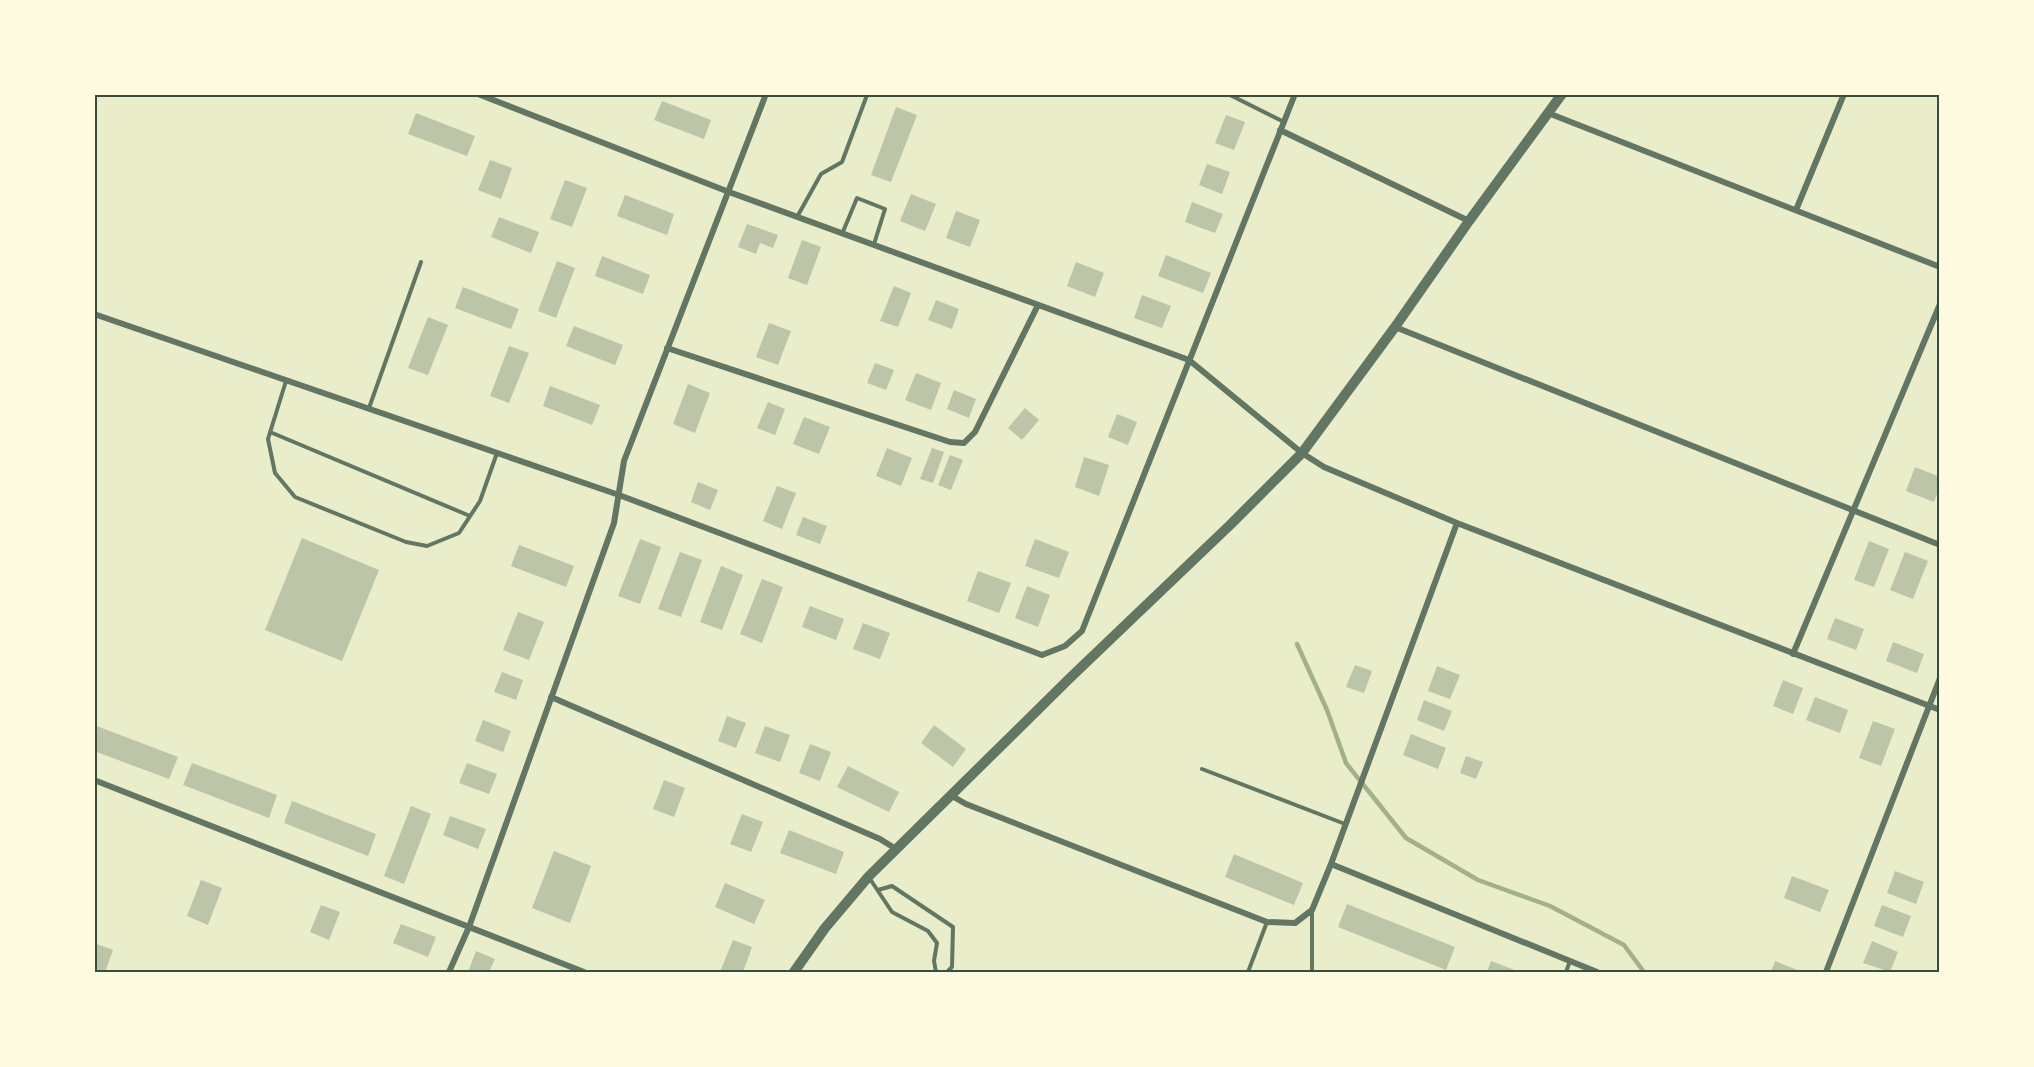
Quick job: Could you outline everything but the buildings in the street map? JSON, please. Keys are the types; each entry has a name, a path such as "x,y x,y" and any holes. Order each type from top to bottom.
{"street":[{"path":"478,94 729,192 1189,360 1302,453 1324,467 1457,523 1940,710"},
{"path":"449,972 469,927 614,523 624,461 766,94"},
{"path":"94,314 618,495 1042,655 1065,646 1082,631 1295,94"},
{"path":"794,972 825,928 869,876 1302,453 1562,94"},
{"path":"1796,210 1844,94"},
{"path":"1548,113 1940,267"},
{"path":"1280,130 1469,221"},
{"path":"1793,654 1940,304"},
{"path":"667,348 951,441 964,442 975,432 1038,305"},
{"path":"1395,327 1940,545"},
{"path":"952,796 966,804 1267,922 1295,923 1312,910 1331,864 1457,523"},
{"path":"1826,972 1940,678"},
{"path":"551,697 869,835 896,849"},
{"path":"94,780 584,972"},
{"path":"1331,864 1598,972"}],"lane":[{"path":"1228,94 1284,122"},
{"path":"797,217 821,174 842,162 867,95"},
{"path":"842,234 857,198 885,209 873,245"},
{"path":"369,408 421,262"},
{"path":"286,380 268,439 275,473 296,497 406,542 426,546 459,533 480,501 498,453"},
{"path":"270,432 470,516"},
{"path":"1202,768 1346,824"},
{"path":"869,876 892,912 928,931 938,943 934,962 936,972"},
{"path":"878,890 892,886 953,927 952,967 947,972"},
{"path":"1312,910 1312,972"},
{"path":"1248,972 1267,922"},
{"path":"1566,972 1570,961"}],"waterway":[{"path":"1297,644 1327,710 1346,763 1406,838 1478,880 1550,906 1624,945 1644,972"}]}
